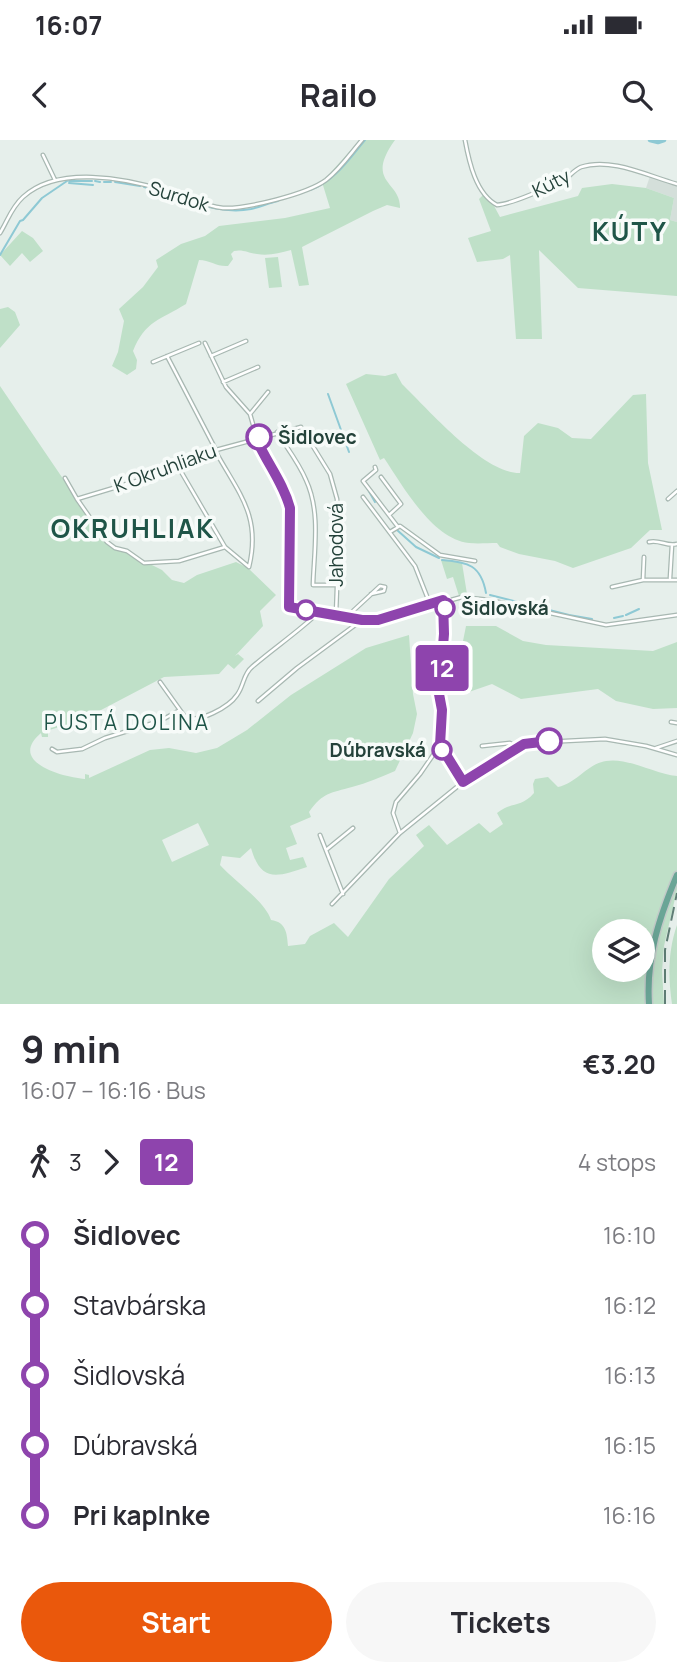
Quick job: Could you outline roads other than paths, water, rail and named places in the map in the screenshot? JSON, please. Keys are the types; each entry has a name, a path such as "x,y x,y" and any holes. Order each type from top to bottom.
{"main road":[{"path":"649,1004 651,950 658,923 677,875"}],"street":[{"name":"Surdok","path":"0,233 12,208 25,195 55,180 79,177 135,183 166,190 212,206 247,207 323,182 362,140"},
{"name":"Kúty","path":"465,140 481,188 497,205 530,195 586,166 626,167 677,184"},
{"path":"43,155 55,180"},
{"path":"211,356 246,341"},
{"path":"153,362 199,342"},
{"path":"205,343 223,382 250,414 261,452 286,493 290,508 288,604 291,608 351,616 362,620 378,620 443,600 471,597 606,625 677,615"},
{"path":"167,356 216,454 250,512 253,526 249,567 225,547 176,463"},
{"path":"223,382 258,367"},
{"path":"250,414 268,392"},
{"name":"Jahodová","path":"277,432 301,426 330,474 339,514 335,614"},
{"path":"277,432 302,471 312,496 315,524 313,585 337,585"},
{"name":"K Okruhliaku","path":"77,499 150,477 176,463 277,432"},
{"path":"375,467 376,470 363,481 398,527 440,555 475,561"},
{"path":"382,477 401,504 388,515"},
{"path":"65,478 107,542 127,551 144,564 179,561 225,547"},
{"path":"667,499 677,491"},
{"path":"363,498 415,566 430,604"},
{"path":"390,532 398,527"},
{"path":"649,541 677,544"},
{"path":"670,578 672,545"},
{"path":"643,580 644,557"},
{"path":"612,587 643,580 677,580"},
{"path":"351,616 371,594"},
{"path":"400,833 393,813 396,802 420,775 440,745 443,600"},
{"path":"308,622 313,611"},
{"path":"160,682 185,717 194,720 231,701 240,690 249,669 319,612"},
{"path":"258,701 362,620"},
{"path":"52,749 65,752 82,749 105,738 160,721 180,710"},
{"path":"671,722 677,723"},
{"path":"332,904 400,833 463,782 517,748 531,742 606,739 656,748 677,755"},
{"path":"656,748 677,741"},
{"path":"482,746 510,743 517,748"},
{"path":"440,745 463,782"},
{"path":"326,850 353,828"},
{"path":"320,835 343,894"}],"waterway":[{"path":"310,190 334,176 365,140"},
{"path":"650,140 664,140"},
{"path":"0,255 20,221 42,198 67,181"},
{"path":"69,181 92,181"},
{"path":"95,181 100,182"},
{"path":"104,182 111,182"},
{"path":"115,182 140,186"},
{"path":"69,183 93,185"},
{"path":"144,187 224,210 251,209 278,201"},
{"path":"328,394 349,452"},
{"path":"366,486 375,502"},
{"path":"397,530 416,547 439,558"},
{"path":"442,560 472,567 481,576 486,593"},
{"path":"490,595 592,619"},
{"path":"626,615 639,609"},
{"path":"614,618 623,616"}],"railway":[{"path":"665,1004 665,950 677,893"}],"place":[{"name":"Šidlovec","path":"259,437"},
{"name":"Šidlovská","path":"445,608"},
{"name":"Dúbravská","path":"442,750"}],"district":[{"name":"KÚTY","path":"630,231"},
{"name":"OKRUHLIAK","path":"133,528"},
{"name":"PUSTÁ DOLINA","path":"127,722"}]}
